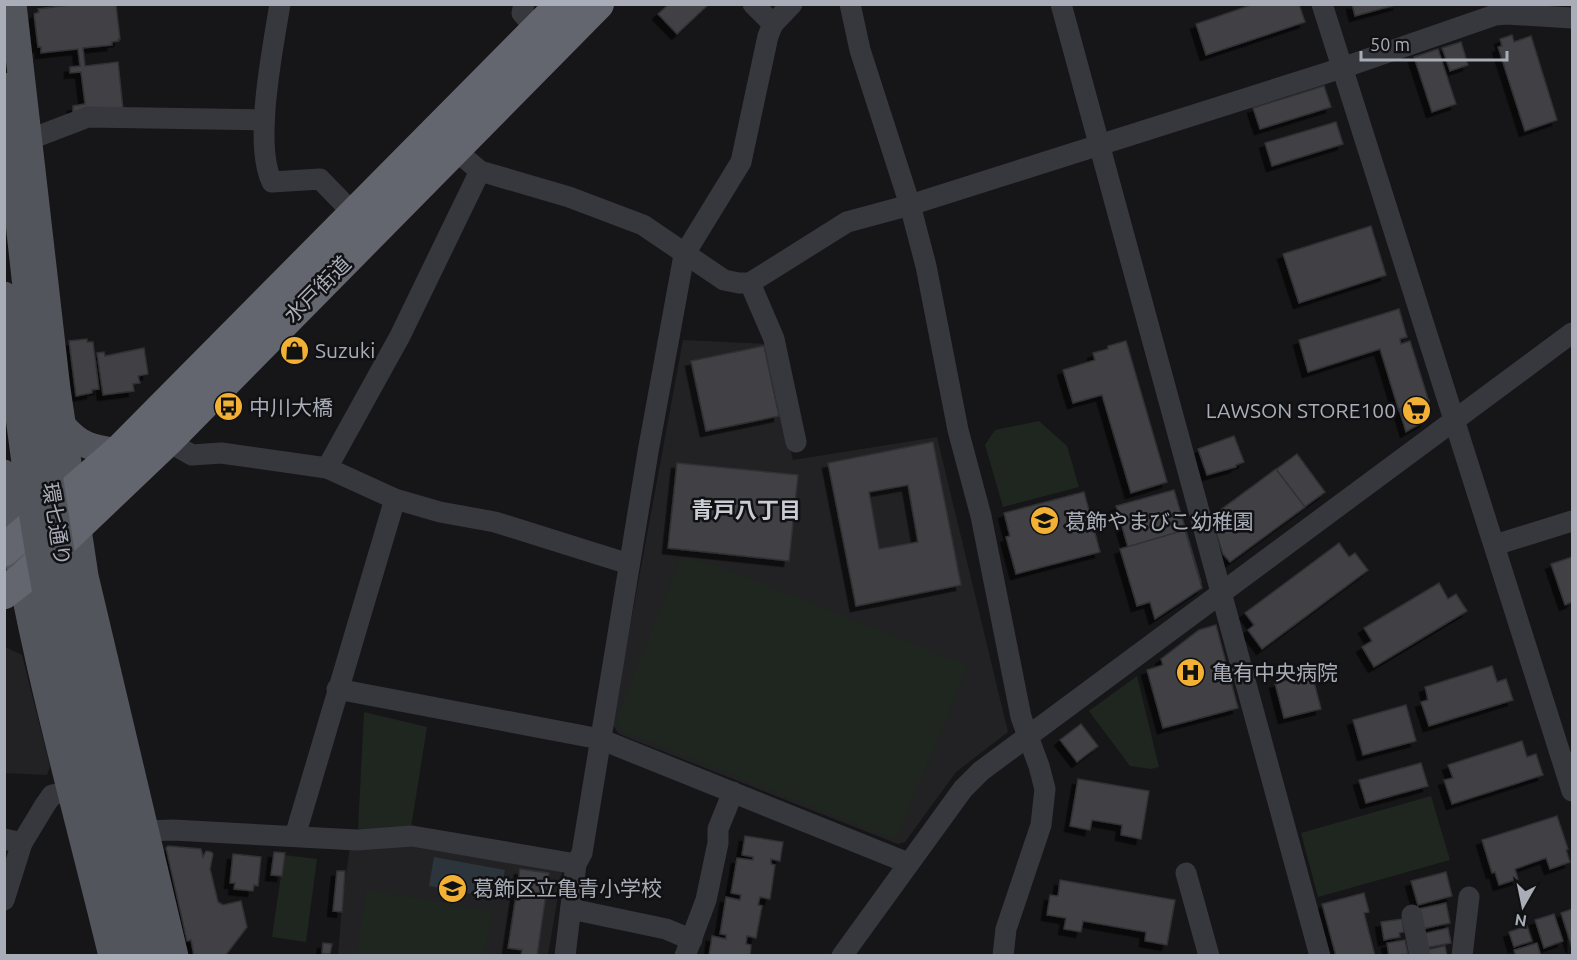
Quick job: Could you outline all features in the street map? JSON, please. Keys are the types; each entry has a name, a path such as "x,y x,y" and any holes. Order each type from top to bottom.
{"highway":[{"name":"水戸街道","path":"10,546 118,452 353,213 530,17 562,4"},
{"name":"水戸街道","path":"13,586 166,441 598,4"}],"main road":[{"path":"14,4 57,389 86,576 104,662 175,956"},
{"name":"環七通り","path":"4,86 48,470 66,582 88,685 154,956"},
{"name":"環七通り","path":"4,295 26,472 45,588 70,703 131,956"},
{"path":"4,406 15,411 40,408 51,402 57,389"},
{"path":"63,426 74,439 83,445 118,452"},
{"path":"4,473 13,586 42,669 112,956"},
{"path":"42,669 52,641 87,635 94,642 104,662"}],"street":[{"path":"280,4 264,120 266,171 272,182 320,179 353,213"},
{"path":"753,4 772,24"},
{"path":"565,956 576,864 582,853 629,564 684,255 741,162 768,36 772,24 792,4"},
{"path":"850,4 860,50 910,205 926,266 958,430 981,516 1022,717 1045,789 1044,809 1032,856 1006,928 1003,956"},
{"path":"1060,4 1320,956"},
{"path":"1322,4 1572,791"},
{"path":"454,149 480,171 569,197 643,225 724,280 739,284 750,283 847,222 910,205 1342,68 1493,10 1572,18"},
{"path":"28,140 88,117 264,120"},
{"path":"327,468 400,336 480,171"},
{"path":"750,283 774,339 796,442"},
{"path":"842,956 963,789 981,771 1572,333"},
{"path":"166,441 192,455 221,453 327,468 395,499 440,512 495,522 629,564"},
{"path":"295,836 395,499"},
{"path":"1495,545 1572,521"},
{"path":"337,690 600,739 908,863"},
{"path":"4,900 20,836 52,795 72,791"},
{"path":"571,909 666,929 688,948 706,900 718,843 718,828 733,792"},
{"path":"146,831 173,830 357,840 412,836 576,864"},
{"path":"1186,873 1209,956"},
{"path":"1462,956 1469,897"},
{"path":"1412,915 1420,956"}],"shaded area":[{"path":"683,340 767,344 793,460 937,437 1008,732 956,772 905,842 898,844 619,734 612,724"},
{"path":"1039,421 1067,446 1079,487 1003,507 985,445 995,430"},
{"path":"681,556 721,567 968,666 896,840 621,731 616,720"},
{"path":"5,647 22,655 50,766 47,775 5,773"},
{"path":"1137,676 1159,767 1151,769 1130,766 1089,711"},
{"path":"364,712 427,727 411,828 358,829"},
{"path":"1431,796 1450,860 1318,897 1301,833"},
{"name":"葛飾区立亀青小学校","path":"420,842 562,872 548,955 338,956 350,847"},
{"path":"284,855 317,859 306,942 272,937"},
{"path":"434,857 505,870 499,899 429,886"},
{"path":"366,889 492,912 484,955 357,955"}],"building":[{"path":"77,4 116,5 119,41 112,42 112,45 83,48 85,66 118,62 123,109 73,112 73,106 85,104 81,72 70,73 70,67 80,66 78,49 41,53 41,47 38,47 34,14 39,12 38,9"},
{"path":"669,4 709,4 677,34 658,14"},
{"path":"1254,4 1299,4 1305,22 1206,55 1196,24"},
{"path":"1352,4 1399,4 1355,16"},
{"path":"1512,35 1514,42 1531,36 1557,120 1525,131 1498,47 1502,46 1500,39"},
{"path":"1461,42 1468,65 1450,71 1442,48"},
{"path":"1438,49 1456,104 1432,112 1414,57"},
{"path":"1324,86 1331,107 1260,129 1253,108"},
{"path":"1336,122 1343,144 1272,166 1265,143"},
{"path":"1371,226 1386,275 1299,303 1283,254"},
{"path":"1399,309 1407,337 1400,339 1401,344 1410,341 1429,402 1399,411 1380,349 1308,372 1299,340"},
{"path":"87,339 87,342 93,342 99,389 76,396 69,341"},
{"path":"1126,341 1167,482 1131,493 1102,395 1073,403 1063,370 1095,360 1093,353"},
{"path":"764,346 779,416 706,431 691,361"},
{"path":"144,348 148,374 138,376 140,383 133,384 134,391 103,395 97,353 104,352 105,356"},
{"path":"1429,400 1425,421 1406,432 1399,409"},
{"path":"1234,436 1244,462 1236,467 1207,475 1198,449"},
{"path":"933,442 961,585 856,606 828,463","holes":["908,485 918,542 879,549 869,492"]},
{"path":"1297,454 1325,492 1291,517 1286,510 1246,539 1250,544 1238,554 1211,517"},
{"path":"677,463 798,475 789,561 668,548"},
{"path":"1276,469 1305,507 1230,562 1223,554 1211,517"},
{"path":"1174,490 1201,582 1143,599 1116,506"},
{"path":"1084,492 1100,552 1016,574 1006,537 1010,536 1004,513"},
{"path":"1185,530 1202,588 1155,619 1150,602 1137,606 1120,549"},
{"path":"1339,543 1349,557 1355,553 1368,570 1262,649 1248,630 1254,625 1245,613"},
{"path":"1572,557 1572,602 1565,605 1551,564"},
{"path":"1439,583 1448,599 1456,594 1467,611 1374,667 1362,647 1372,641 1364,628"},
{"path":"1216,625 1238,708 1163,728 1147,670 1163,665 1161,659 1199,630"},
{"path":"1492,666 1497,682 1506,679 1513,700 1429,726 1421,702 1428,700 1425,687"},
{"path":"1312,674 1321,709 1284,718 1275,683"},
{"path":"1406,705 1416,741 1363,755 1353,720"},
{"path":"1081,724 1098,746 1077,762 1060,740"},
{"path":"1522,741 1527,757 1536,754 1543,775 1452,804 1444,780 1453,778 1448,765"},
{"path":"1421,763 1428,786 1366,803 1359,780"},
{"path":"1078,779 1149,791 1141,839 1121,835 1122,825 1092,820 1090,830 1070,826"},
{"path":"1557,816 1570,862 1550,869 1546,858 1515,869 1518,879 1499,885 1495,872 1492,873 1482,840"},
{"path":"745,836 783,842 780,861 771,859 771,864 775,865 770,899 760,897 758,905 762,906 756,938 747,936 746,944 751,945 750,956 709,956 712,936 726,939 726,935 720,934 726,897 740,900 741,895 731,893 737,858 753,860 753,857 742,855"},
{"path":"168,846 201,849 203,857 206,851 211,852 213,854 210,869 218,902 223,905 241,901 247,927 225,956 194,956 191,940 187,941 166,848"},
{"path":"274,852 285,853 282,876 271,875"},
{"path":"233,854 261,857 258,886 254,885 253,891 234,889 235,883 230,883"},
{"path":"520,869 549,873 537,956 521,956 522,950 508,948"},
{"path":"337,871 345,871 342,912 333,911"},
{"path":"1446,872 1452,896 1418,905 1411,881"},
{"path":"1060,880 1175,900 1167,945 1145,941 1146,932 1083,921 1081,932 1064,929 1066,918 1047,915 1050,895 1058,896"},
{"path":"1364,893 1369,912 1364,913 1375,956 1336,956 1322,904"},
{"path":"1446,903 1450,923 1422,929 1418,909"},
{"path":"1572,909 1572,948 1561,913"},
{"path":"1554,914 1563,941 1544,948 1535,920"},
{"path":"1402,919 1404,932 1399,933 1400,937 1384,940 1381,922"},
{"path":"1527,926 1532,941 1514,947 1509,932"},
{"path":"1448,928 1451,943 1425,948 1422,934"},
{"path":"1405,940 1408,954 1389,956 1387,943"},
{"path":"323,943 332,944 330,954 322,953"},
{"path":"1537,943 1541,956 1516,956 1514,950"},
{"path":"1445,946 1447,956 1427,956 1426,950"}],"place":[{"name":"Suzuki","path":"294,350"},
{"name":"中川大橋","path":"228,407"},
{"name":"LAWSON STORE100","path":"1417,410"},
{"name":"葛飾やまびこ幼稚園","path":"1044,521"},
{"name":"亀有中央病院","path":"1191,672"},
{"name":"葛飾区立亀青小学校","path":"452,888"}],"district":[{"name":"青戸八丁目","path":"746,509"}]}
